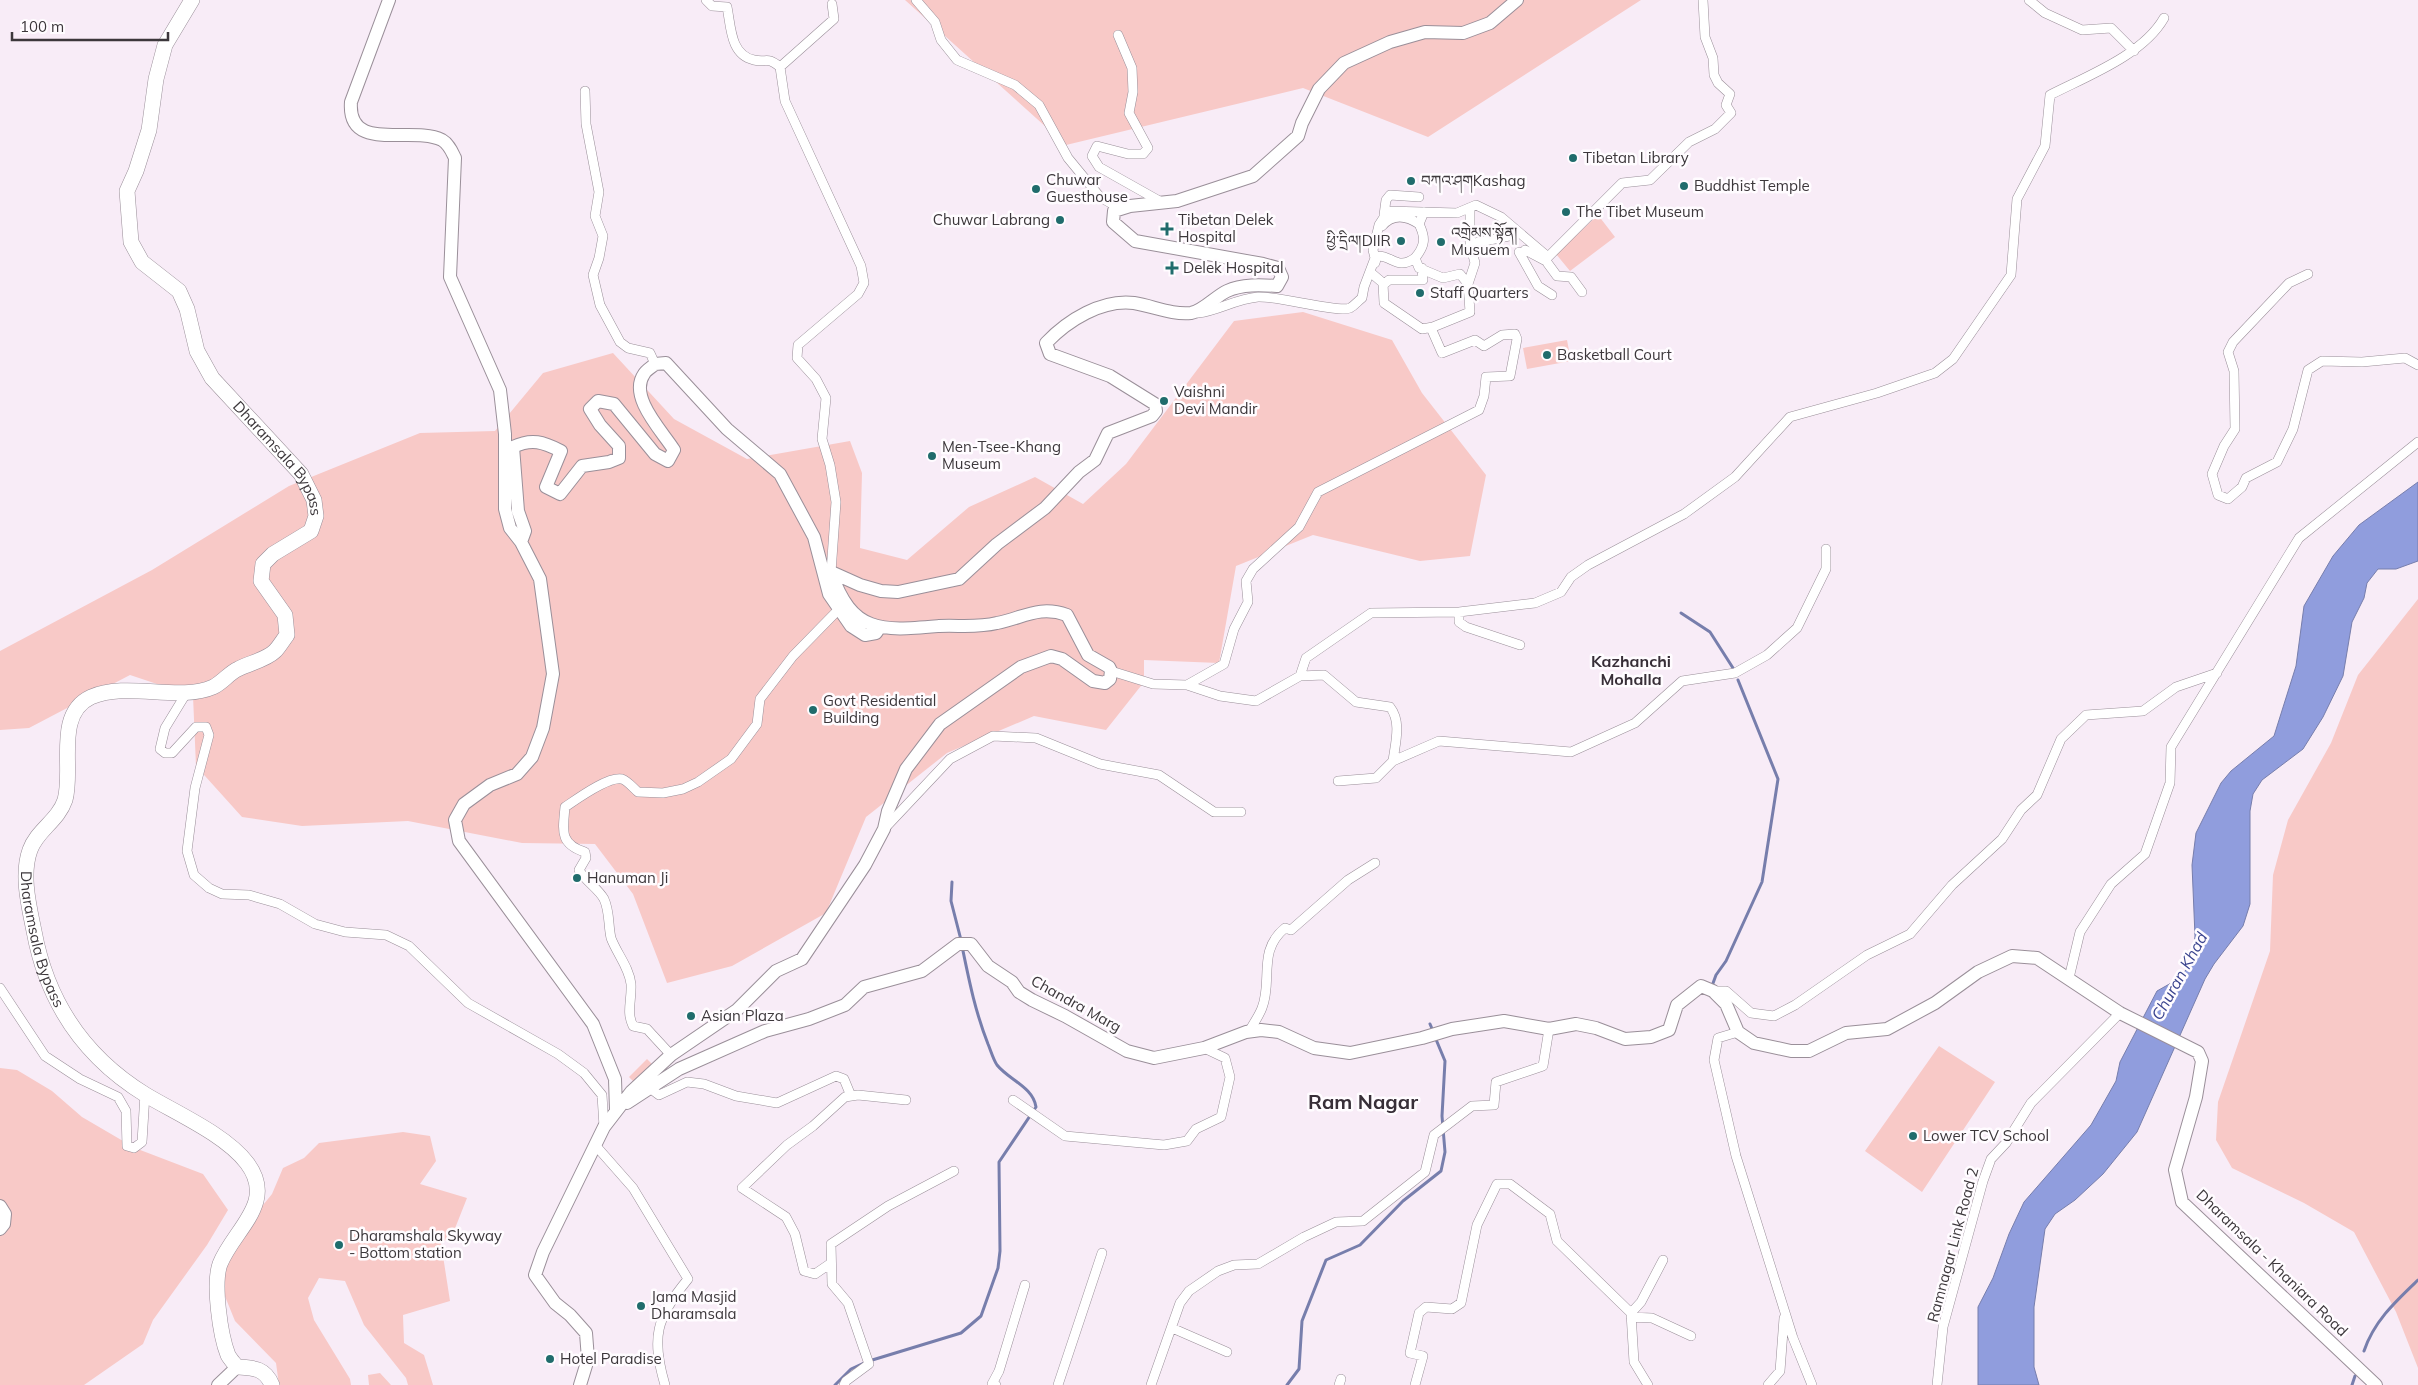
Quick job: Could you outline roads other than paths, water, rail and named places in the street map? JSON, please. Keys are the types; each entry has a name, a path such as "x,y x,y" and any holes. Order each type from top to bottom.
{"main road":[{"name":"Dharamsala Bypass","path":"192,0 165,44 156,79 149,130 136,171 127,190 131,242 142,262 180,291 187,309 197,351 212,378 301,474 314,500 316,516 311,531 273,554 263,564 261,581 270,597 285,616 287,635 273,653 236,669 213,687 187,692 129,690 92,697 76,709 71,719 67,750 68,787 63,806 49,825 40,832 30,850 26,874 35,939 51,991 64,1016 97,1058 145,1094 170,1107 233,1149 248,1165 258,1185 256,1207 220,1265 217,1296 228,1355 237,1367"},
{"path":"237,1367 256,1368 266,1373 272,1385"}],"street":[{"path":"389,0 351,102 350,112 353,123 363,131 376,135 407,133 442,140 451,148 455,158 450,277 500,390 504,434 505,509 510,528 521,542 540,578 553,674 543,728 532,757 518,774 490,785 464,804 455,820 459,841 593,1024 615,1079 616,1110"},
{"path":"706,0 712,6 727,7 733,42 744,55 754,60 770,60 780,67 785,101 861,266 864,283 858,294 798,345 797,358 816,379 826,398 822,439 830,465 836,502 831,572 837,590 854,616 880,627 903,630 990,625 1022,615 1052,610 1067,615 1088,656 1112,670 1153,684 1187,685 1220,696 1256,700 1300,676 1324,675 1356,702 1390,708 1396,715 1397,735 1393,762"},
{"path":"916,0 935,22 941,40 957,60 1015,85 1039,106 1068,158 1100,197 1121,209"},
{"path":"1192,313 1228,290 1256,284 1276,286 1282,277 1278,268 1135,241 1113,222 1114,212 1121,209 1177,201 1253,176 1298,136 1302,122 1320,89 1344,63 1390,42 1425,32 1463,33 1490,23 1516,0"},
{"path":"1371,272 1375,258 1373,250 1378,227 1388,211 1457,213 1476,205 1500,217 1548,257 1622,183 1650,180 1689,142 1715,130 1730,112 1726,106 1730,94 1718,83 1714,75 1713,58 1705,37 1703,0"},
{"path":"2029,0 2045,13 2082,30 2111,28 2134,51"},
{"path":"780,67 834,19 832,4"},
{"path":"1300,676 1306,658 1371,613 1460,612 1535,603 1561,592 1570,578 1588,565 1684,514 1735,477 1790,417 1877,393 1935,374 1953,359 2011,275 2017,199 2045,146 2050,95 2134,51 2159,27 2164,18"},
{"path":"1118,35 1132,68 1133,92 1129,113 1148,148 1143,154 1128,154 1097,146 1092,156 1099,167 1163,203"},
{"path":"584,91 586,124 599,192 595,216 603,236 600,258 593,275 600,306 620,342 628,348 650,353 655,364"},
{"path":"1383,218 1386,200 1390,195 1419,197"},
{"path":"1371,272 1384,285 1384,303 1422,329 1431,328 1470,312 1468,284 1475,263 1470,244 1470,208"},
{"path":"1419,224 1424,212"},
{"path":"831,572 860,585 880,591 898,592 959,579 997,544 1045,508 1079,472 1095,460 1108,433 1152,416 1156,411 1155,404 1110,376 1050,354 1046,343 1071,321 1117,303 1134,303 1164,310 1192,313 1206,312 1233,301 1259,297 1281,298 1336,310 1350,308 1362,298 1377,256 1383,256 1393,262 1402,263 1416,258 1423,247 1424,234 1419,224 1404,216 1390,218 1384,223 1378,237"},
{"path":"1470,244 1509,236 1512,233"},
{"path":"1552,295 1538,286 1522,251 1546,261 1557,276 1571,277 1582,292"},
{"path":"1416,258 1419,268 1443,278 1460,274 1468,284"},
{"path":"1384,285 1389,280 1423,280 1422,268"},
{"path":"2308,274 2289,283 2233,342 2228,352 2234,371 2235,429 2224,446 2212,474 2218,495 2228,499 2242,487 2246,478 2277,462 2293,429 2308,370 2322,361 2362,362 2405,358 2418,365"},
{"path":"1187,685 1224,664 1234,629 1248,602 1246,581 1253,569 1299,527 1318,492 1479,410 1484,396 1486,377 1505,377 1512,373 1517,339 1515,334 1502,335 1484,346 1475,340 1442,353 1431,328"},
{"path":"521,542 525,530 518,511 513,447 526,441 543,442 561,451 546,486 560,494 582,466 609,462 619,458 619,446 600,425 590,408 598,401 614,404 655,454 668,461 674,450 650,417 639,394 643,375 655,364 666,364 727,428 780,474 814,537 829,594 851,626 865,635 876,633 880,627"},
{"path":"2069,978 2080,932 2111,884 2145,854 2170,782 2171,747 2217,674 2259,600 2299,538 2418,442"},
{"path":"1338,781 1376,778 1393,762 1439,741 1571,752 1635,723 1682,681 1735,673 1767,655 1797,628 1826,568 1826,549"},
{"path":"671,1055 647,1029 633,1026 629,1017 631,984 626,968 611,937 604,899 586,882 579,870 586,858 585,852 575,849 567,842 563,832 565,807 601,785 617,779 624,780 638,792 663,793 683,788 716,770 732,758 757,724 760,699 793,656 840,609"},
{"path":"1460,612 1459,622 1466,627 1520,645"},
{"path":"580,1385 588,1359 586,1333 555,1302 535,1275 542,1252 604,1127 616,1110 631,1092 671,1055 737,1010 776,971 802,959 866,865 884,829 888,811 906,769 940,724 1021,667 1051,656 1062,659 1093,681 1105,683 1110,679 1112,670"},
{"path":"1713,991 1726,991 1750,1013 1774,1016 1795,1006 1822,985 1867,955 1910,934 1952,885 2002,839 2021,810 2037,795 2060,739 2086,715 2143,711 2176,687 2217,674"},
{"path":"187,692 165,728 160,749 165,753 172,753 196,727 206,727 209,735 195,788 187,850 194,875 209,888 222,894 249,895 280,904 315,924 345,932 386,935 409,946 468,1003 558,1054 584,1073 602,1095 604,1127"},
{"path":"884,829 950,759 993,736 1036,738 1100,764 1158,775 1214,812 1241,812"},
{"path":"1249,1032 1263,1006 1268,954 1275,936 1285,928 1291,930 1348,880 1375,863"},
{"name":"Chandra Marg","path":"616,1110 679,1069 765,1031 809,1019 846,1005 864,987 922,972 964,944 988,966 1012,982 1019,992 1032,1000 1128,1051 1154,1058 1204,1048 1249,1032 1261,1030 1279,1032 1314,1048 1350,1053 1422,1038 1452,1029 1504,1021 1549,1030"},
{"name":"Dharamsala - Khaniara Road","path":"1738,1032 1754,1043 1791,1051 1810,1051 1846,1033 1886,1030 1935,1003 1978,972 2012,956 2037,958 2120,1013 2198,1052 2202,1061 2196,1097 2175,1170 2182,1202 2376,1385"},
{"path":"1151,1385 1180,1303 1189,1291 1218,1271 1234,1265 1258,1264 1304,1237 1336,1222 1363,1221 1425,1172 1434,1135 1472,1106 1494,1104 1496,1082 1543,1066 1549,1030 1576,1024 1596,1028 1625,1039 1651,1037 1669,1030 1678,1005 1701,986 1713,991 1726,1004 1738,1032 1718,1038 1714,1060 1736,1156 1794,1338 1812,1385"},
{"path":"0,988 45,1056 80,1079 118,1097 126,1111 127,1146 134,1148 142,1142 145,1094"},
{"name":"Ramnagar Link Road 2","path":"1937,1385 1943,1327 1983,1181 1991,1159 2006,1142 2031,1103 2120,1013"},
{"path":"1013,1100 1065,1136 1108,1142 1164,1145 1187,1141 1196,1129 1222,1117 1230,1077 1226,1058 1204,1048"},
{"path":"649,1090 651,1089 659,1095 687,1082 704,1084 736,1096 776,1103 836,1076 844,1079 851,1096"},
{"path":"831,1263 814,1274 804,1271 795,1234 786,1217 742,1188 787,1145 813,1126 845,1097 906,1100"},
{"path":"596,1146 633,1188 688,1279 667,1308 656,1340 657,1359 664,1385"},
{"path":"844,1385 846,1381 869,1364 848,1303 832,1284 831,1244 888,1206 954,1171"},
{"path":"1415,1385 1423,1356 1410,1353 1419,1313 1426,1307 1452,1309 1461,1303 1477,1225 1498,1184 1510,1184 1550,1214 1557,1241 1631,1315 1652,1318 1690,1336"},
{"path":"0,1206 6,1214 4,1224 0,1229"},
{"path":"1058,1385 1102,1253"},
{"path":"1648,1385 1634,1362 1631,1315 1641,1302 1663,1260"},
{"path":"996,1385 992,1384 999,1371 1025,1285"},
{"path":"1768,1385 1780,1371 1783,1360 1784,1306"},
{"path":"1172,1328 1227,1352"},
{"path":"218,1385 237,1367"}],"water":[{"path":"2418,482 2418,561 2396,569 2378,569 2367,583 2364,598 2352,622 2343,676 2323,717 2303,749 2262,780 2253,794 2250,811 2250,904 2243,926 2205,979 2137,1132 2103,1174 2075,1200 2055,1214 2045,1229 2034,1307 2034,1367 2039,1385 1978,1385 1978,1307 1993,1278 2009,1234 2024,1202 2091,1125 2116,1081 2120,1062 2157,991 2173,982 2186,970 2193,955 2195,936 2192,865 2196,833 2221,783 2231,771 2274,736 2296,666 2304,606 2333,556 2359,525"}],"waterway":[{"path":"1681,613 1710,632 1733,668"},
{"path":"1712,986 1716,975 1726,961 1762,882 1778,779 1738,680"},
{"path":"952,882 951,901 961,940"},
{"path":"869,1361 961,1333 981,1316 998,1268 1000,1251 999,1162 1036,1107 1034,1100 1026,1089 1002,1070 994,1060 983,1032 962,946"},
{"path":"1430,1024 1433,1031"},
{"path":"1287,1385 1299,1369 1302,1321 1326,1260 1360,1245 1403,1201 1441,1171 1445,1152 1442,1116 1445,1061 1435,1037"},
{"path":"2364,1351 2368,1340 2380,1321 2418,1280"},
{"path":"835,1385 851,1369 864,1363"},
{"path":"2352,1385 2355,1376"}],"place":[{"name":"Tibetan Library","path":"1573,158"},
{"name":"བཀའ་ཤགKashag","path":"1411,181"},
{"name":"Buddhist Temple","path":"1684,186"},
{"name":"Chuwar Guesthouse","path":"1036,189"},
{"name":"The Tibet Museum","path":"1566,212"},
{"name":"Chuwar Labrang","path":"1060,220"},
{"name":"Tibetan Delek Hospital","path":"1167,229"},
{"name":"ཕྱི་དྲིལ།DIIR","path":"1401,241"},
{"name":"འགྲེམས་སྟོན། Musuem","path":"1441,242"},
{"name":"Delek Hospital","path":"1172,268"},
{"name":"Staff Quarters","path":"1420,293"},
{"name":"Basketball Court","path":"1547,355"},
{"name":"Vaishni Devi Mandir","path":"1164,401"},
{"name":"Men-Tsee-Khang Museum","path":"932,456"},
{"name":"Govt Residential Building","path":"813,710"},
{"name":"Hanuman Ji","path":"577,878"},
{"name":"Asian Plaza","path":"691,1016"},
{"name":"Lower TCV School","path":"1913,1136"},
{"name":"Dharamshala Skyway - Bottom station","path":"339,1245"},
{"name":"Jama Masjid Dharamsala","path":"641,1306"},
{"name":"Hotel Paradise","path":"550,1359"}],"district":[{"name":"Kazhanchi Mohalla","path":"1631,670"},
{"name":"Ram Nagar","path":"1363,1102"}],"water label":[{"name":"Churan Khad","path":"2179,976"}]}
